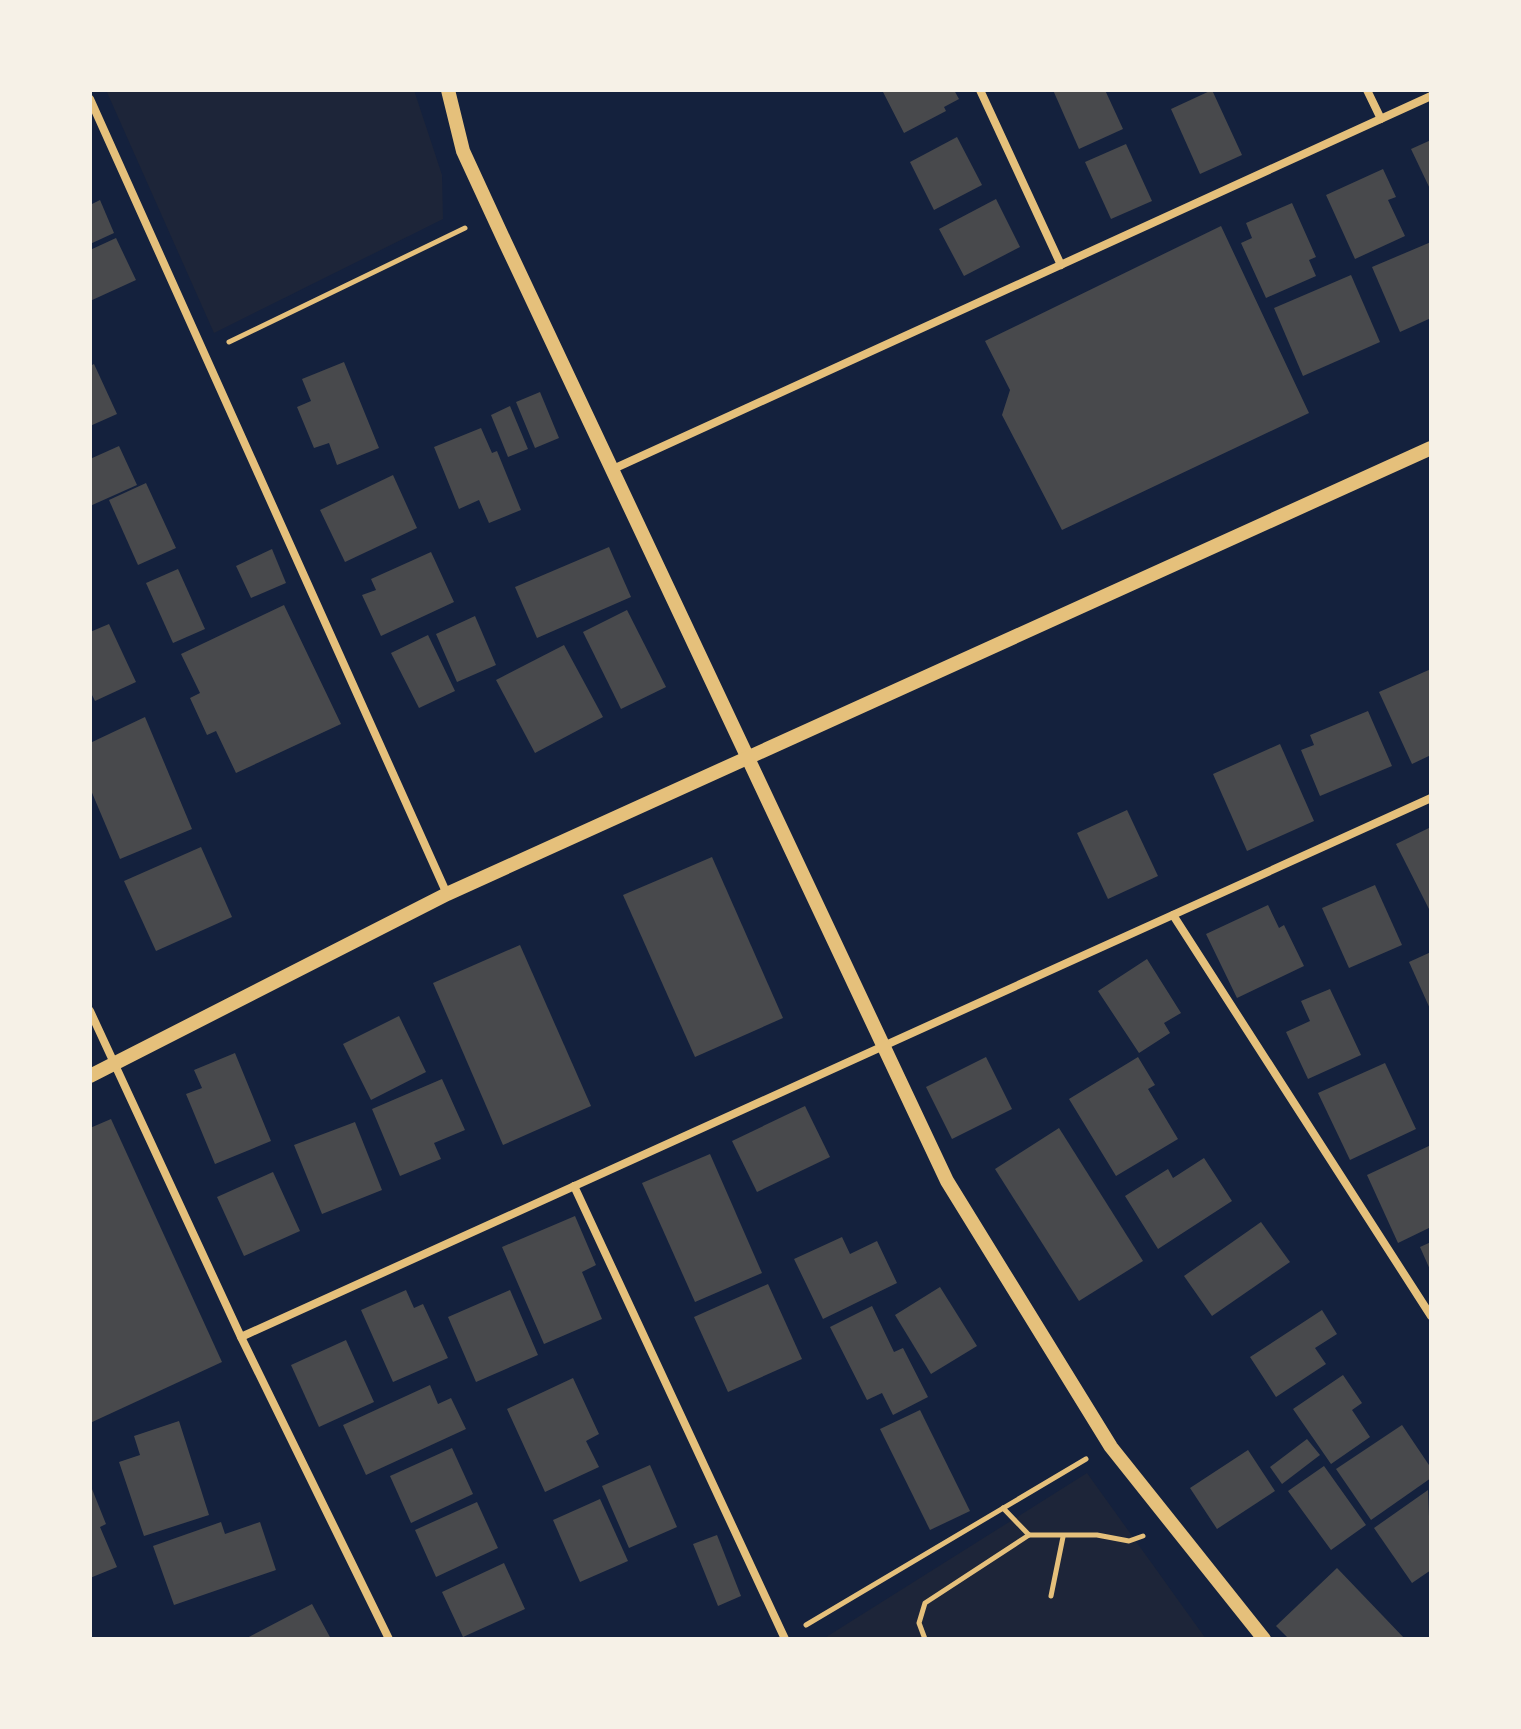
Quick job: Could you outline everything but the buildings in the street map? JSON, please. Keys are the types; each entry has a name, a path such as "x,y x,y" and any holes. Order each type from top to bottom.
{"street":[{"path":"448,90 463,151 745,757 947,1181 1111,1447 1264,1639"},
{"path":"980,90 1061,265"},
{"path":"1367,90 1381,119"},
{"path":"611,470 1431,96"},
{"path":"90,99 447,894"},
{"path":"90,1076 447,894 1431,448"},
{"path":"241,1337 1431,798"},
{"path":"1173,915 1431,1316"},
{"path":"90,1011 241,1337 389,1639"},
{"path":"574,1186 785,1638"}],"path":[{"path":"206,353 469,226"},
{"path":"785,1638 1086,1459"},
{"path":"1003,1508 1029,1535"},
{"path":"925,1639 919,1623 925,1603 1029,1535 1097,1535 1129,1541 1143,1536"},
{"path":"1051,1596 1063,1537"}],"shaded area":[{"path":"106,90 414,90 442,175 443,219 214,333"},
{"path":"1087,1473 1206,1639 823,1639"}]}
